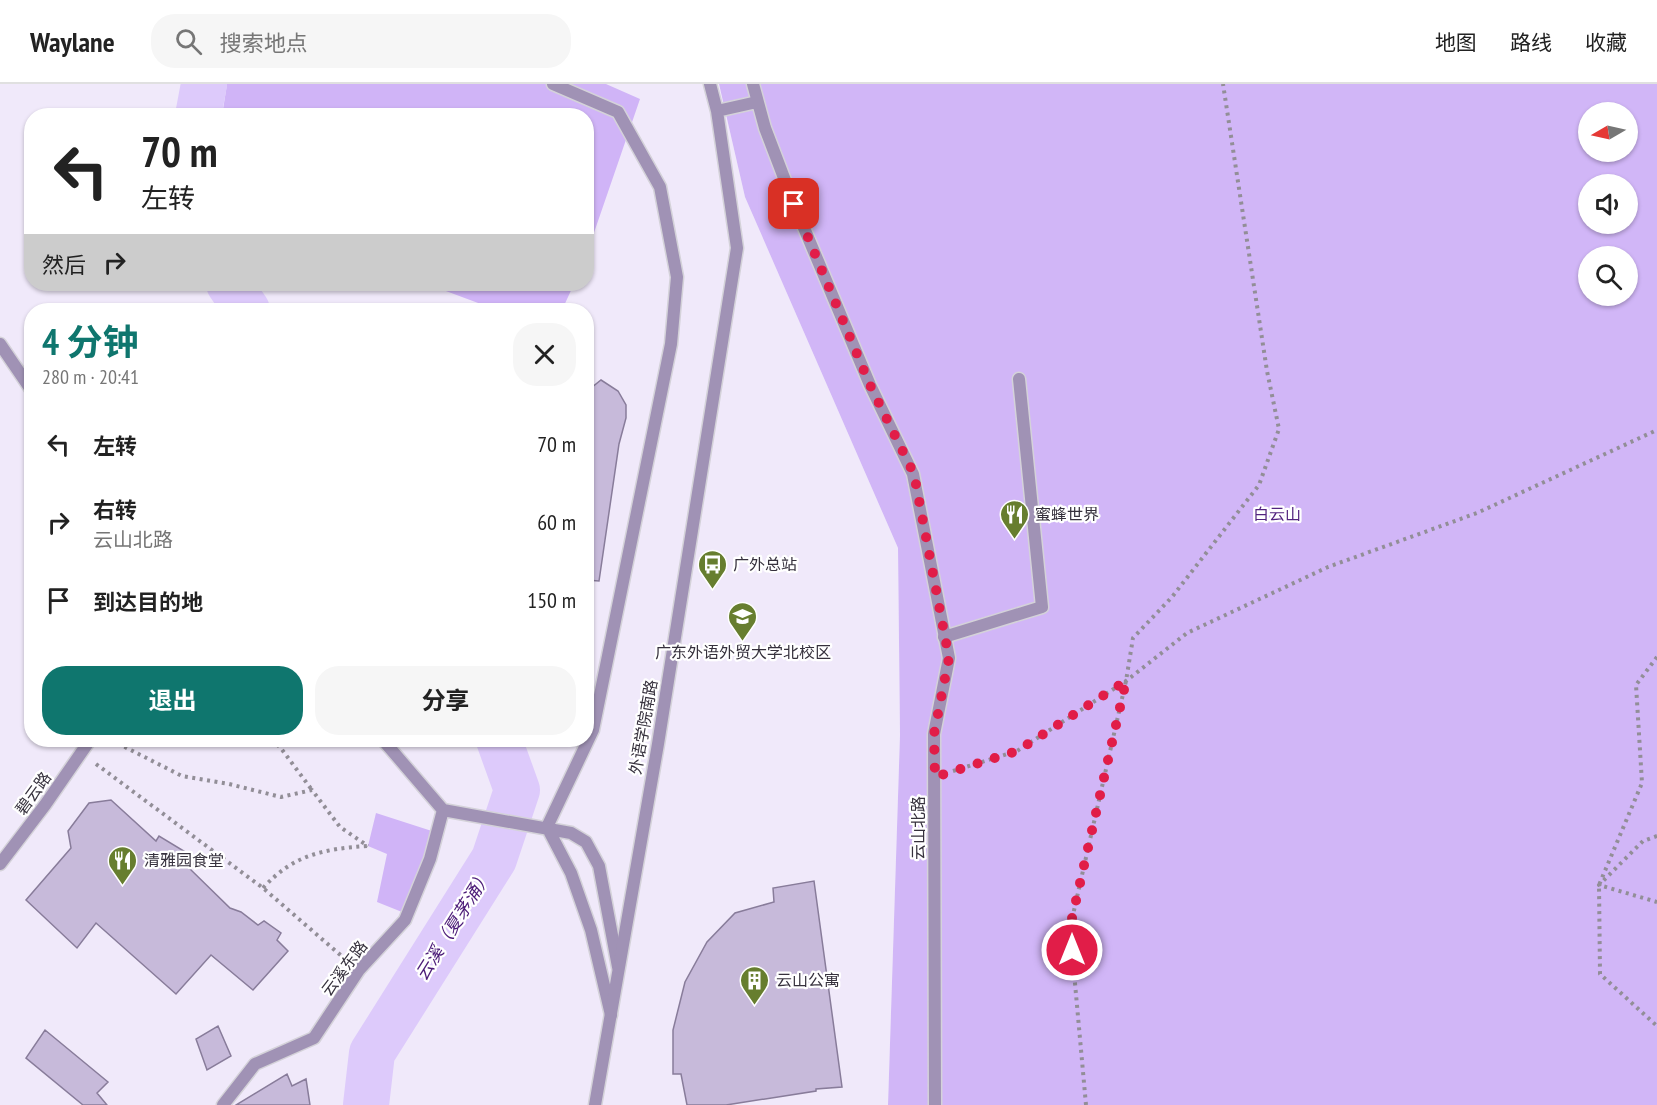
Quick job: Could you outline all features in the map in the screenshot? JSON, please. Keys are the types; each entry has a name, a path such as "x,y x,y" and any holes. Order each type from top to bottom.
{"street":[{"path":"553,84 618,112 660,187 677,277 671,344 594,725"},
{"name":"外语学院南路","path":"595,1105 660,732 737,248 717,111 710,84"},
{"name":"云山北路","path":"753,84 757,102 803,226 870,385 914,474 949,658 934,734 935,1105"},
{"path":"717,111 757,102"},
{"path":"0,344 24,379"},
{"path":"944,637 1041,607 1019,379"},
{"name":"碧云路","path":"0,864 85,747"},
{"path":"389,747 443,810 547,827 571,833 586,842 599,866 618,969"},
{"path":"547,827 585,747"},
{"name":"云溪东路","path":"223,1105 255,1064 314,1038 359,970 405,920 430,859 443,810"},
{"path":"547,827 571,873 591,930 611,1015"}],"path":[{"path":"1086,1105 1070,927 1126,681 1133,638 1172,597 1259,485 1279,429 1267,370 1223,84"},
{"path":"935,777 1017,751 1126,681 1187,633 1328,567 1477,513 1657,430"},
{"path":"1657,657 1636,685 1642,783 1599,885 1600,974 1657,1026"},
{"path":"125,747 182,776 229,784 281,797 312,790"},
{"path":"263,888 279,870 295,861 344,848 368,846 340,826 280,747"},
{"path":"81,753 263,888 359,970"},
{"path":"1599,885 1643,841 1657,836"},
{"path":"1599,885 1657,902"}],"shaded area":[{"name":"广东外语外贸大学北校区","path":"0,84 719,84 745,197 898,548 900,735 888,1105 0,1105"},
{"path":"227,84 606,84 640,99 594,233 594,108 223,108"},
{"path":"446,291 571,291 565,303 478,303"},
{"path":"376,813 438,833 407,914 377,902 387,854 368,846"}],"green space":[{"name":"白云山","path":"719,84 1657,84 1657,1105 888,1105 900,735 898,548 745,197"}],"building":[{"path":"601,380 618,391 626,405 626,418 619,444 599,581 594,581 594,386"},
{"name":"清雅园食堂","path":"111,800 156,841 159,836 197,859 190,869 230,908 241,912 258,925 264,921 281,933 277,940 288,951 253,990 211,955 176,994 96,923 77,948 26,900 71,848 68,831 89,803"},
{"name":"云山公寓","path":"814,881 842,1087 816,1089 816,1091 726,1105 687,1105 681,1074 673,1074 673,1030 685,982 707,942 735,913 774,902 773,888"},
{"path":"218,1026 231,1056 207,1070 196,1039"},
{"path":"45,1030 108,1082 97,1093 107,1105 83,1105 26,1058"},
{"path":"287,1074 292,1086 306,1079 310,1105 236,1105"}],"waterway":[{"name":"云溪（夏茅涌）","path":"200,108 204,84"},
{"name":"云溪（夏茅涌）","path":"234,291 242,303"},
{"name":"云溪（夏茅涌）","path":"366,1105 372,1053 494,859 517,790 502,747"}],"place":[{"name":"蜜蜂世界","path":"1014,540"},
{"name":"广外总站","path":"712,590"},
{"name":"广东外语外贸大学北校区","path":"743,642"},
{"name":"清雅园食堂","path":"123,886"},
{"name":"云山公寓","path":"755,1006"}],"route":[{"path":"794,204 870,385 914,474 949,658 934,734 935,777 1017,751 1126,681 1070,927 1072,950"}]}
